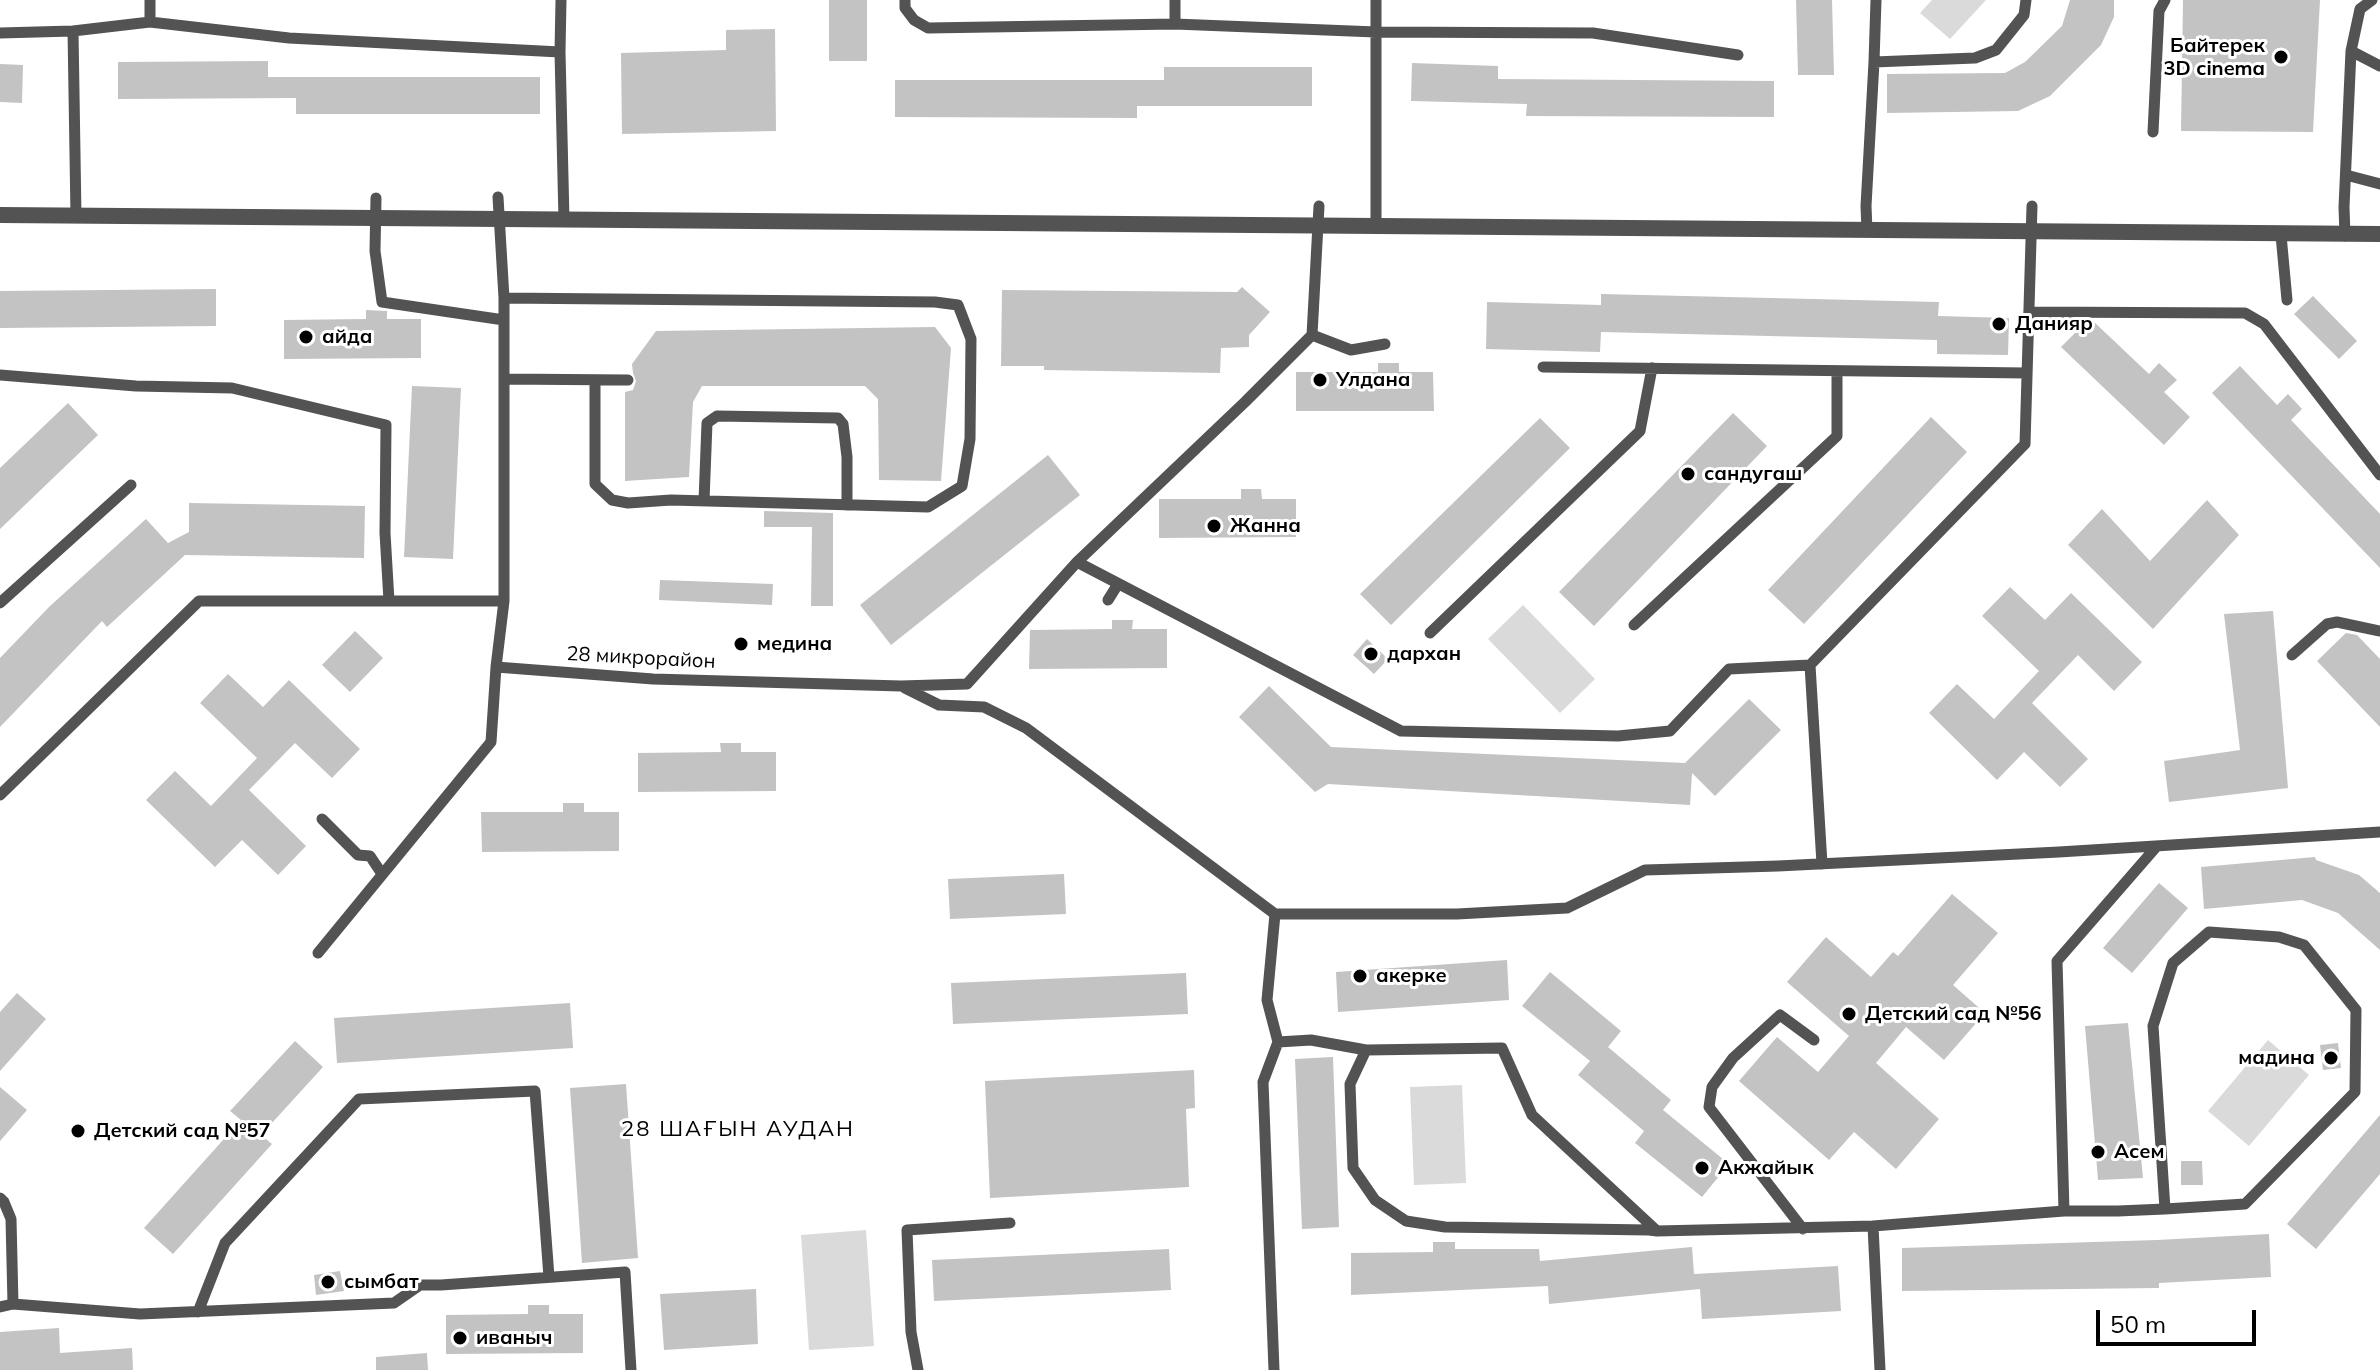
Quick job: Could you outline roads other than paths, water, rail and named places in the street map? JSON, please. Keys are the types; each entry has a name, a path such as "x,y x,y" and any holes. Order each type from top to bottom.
{"street":[{"path":"0,215 2380,234"}],"lane":[{"path":"150,0 150,22"},
{"path":"561,0 564,220"},
{"path":"905,0 905,8 914,20 928,28 1175,24 1376,32 1593,33 1738,55"},
{"path":"1175,0 1175,24"},
{"path":"1376,0 1376,227"},
{"path":"1867,231 1876,0"},
{"path":"1874,62 1975,58 1996,50 2024,15 2026,0"},
{"path":"2153,132 2159,11 2165,0"},
{"path":"2345,236 2351,51 2356,5 2372,0"},
{"path":"0,33 73,31 150,22 289,38 560,52"},
{"path":"73,31 76,216"},
{"path":"2351,51 2380,66"},
{"path":"2346,175 2380,184"},
{"path":"318,953 491,742 504,601 504,298 498,197"},
{"path":"376,198 375,251 382,302 504,320"},
{"path":"1319,206 1312,335 1351,350 1385,344"},
{"path":"1077,562 1401,731 1618,736 1670,731 1729,669 1810,665 2025,444 2032,206"},
{"path":"2281,235 2287,300"},
{"path":"504,298 935,302 958,305 971,339 970,439 962,486 928,507 671,500 628,503 612,500 595,484 595,380"},
{"path":"2029,312 2245,313 2264,324 2380,475"},
{"name":"28 микрорайон","path":"496,667 653,679 901,686 967,684 1077,562 1312,335"},
{"path":"1543,367 2027,373"},
{"path":"1430,633 1640,431 1652,368"},
{"path":"1634,625 1837,436 1837,371"},
{"path":"0,375 136,386 232,388 386,425 385,533 389,601"},
{"path":"504,379 628,380"},
{"path":"704,501 707,423 717,416 838,418 843,424 847,457 847,505"},
{"path":"0,603 131,485"},
{"path":"1108,600 1118,584"},
{"path":"0,795 199,601 504,601"},
{"path":"2292,655 2327,624 2337,622 2380,631"},
{"path":"1810,665 1822,864"},
{"path":"901,686 939,705 984,707 1026,728 1275,914 1457,914 1567,908 1645,870 1822,864 2380,832"},
{"path":"322,819 358,855 370,856 382,874"},
{"path":"2064,1211 2057,961 2157,846"},
{"path":"1274,1370 1263,1082 1278,1042 1267,1000 1275,914"},
{"path":"1366,1050 1350,1084 1353,1168 1375,1200 1406,1221 1445,1227 1657,1231 1803,1229 2064,1211 2165,1209 2245,1204 2355,1092 2356,1010 2304,945 2279,937 2209,932 2173,963 2153,1026 2165,1209"},
{"path":"1803,1229 1709,1107 1712,1087 1733,1058 1780,1015 1814,1040"},
{"path":"1278,1042 1311,1040 1366,1050 1502,1048 1532,1115 1657,1231"},
{"path":"198,1312 225,1243 359,1099 535,1091 549,1277"},
{"path":"0,1198 11,1219 13,1304"},
{"path":"918,1370 911,1332 907,1230 1010,1223"},
{"path":"1873,1226 1880,1370"},
{"path":"0,1307 13,1304 140,1314 394,1303 420,1285 625,1272 631,1370"}],"place":[{"name":"Байтерек 3D cinema","path":"2281,57"},
{"name":"Данияр","path":"1999,324"},
{"name":"айда","path":"306,337"},
{"name":"Улдана","path":"1320,380"},
{"name":"сандугаш","path":"1688,474"},
{"name":"Жанна","path":"1214,526"},
{"name":"медина","path":"741,644"},
{"name":"дархан","path":"1371,654"},
{"name":"акерке","path":"1360,976"},
{"name":"Детский сад №56","path":"1849,1014"},
{"name":"мадина","path":"2331,1058"},
{"name":"Детский сад №57","path":"78,1131"},
{"name":"Асем","path":"2098,1152"},
{"name":"Акжайык","path":"1702,1168"},
{"name":"сымбат","path":"328,1282"},
{"name":"иваныч","path":"460,1338"}],"district":[{"name":"28 ШАҒЫН АУДАН","path":"738,1129"}]}
